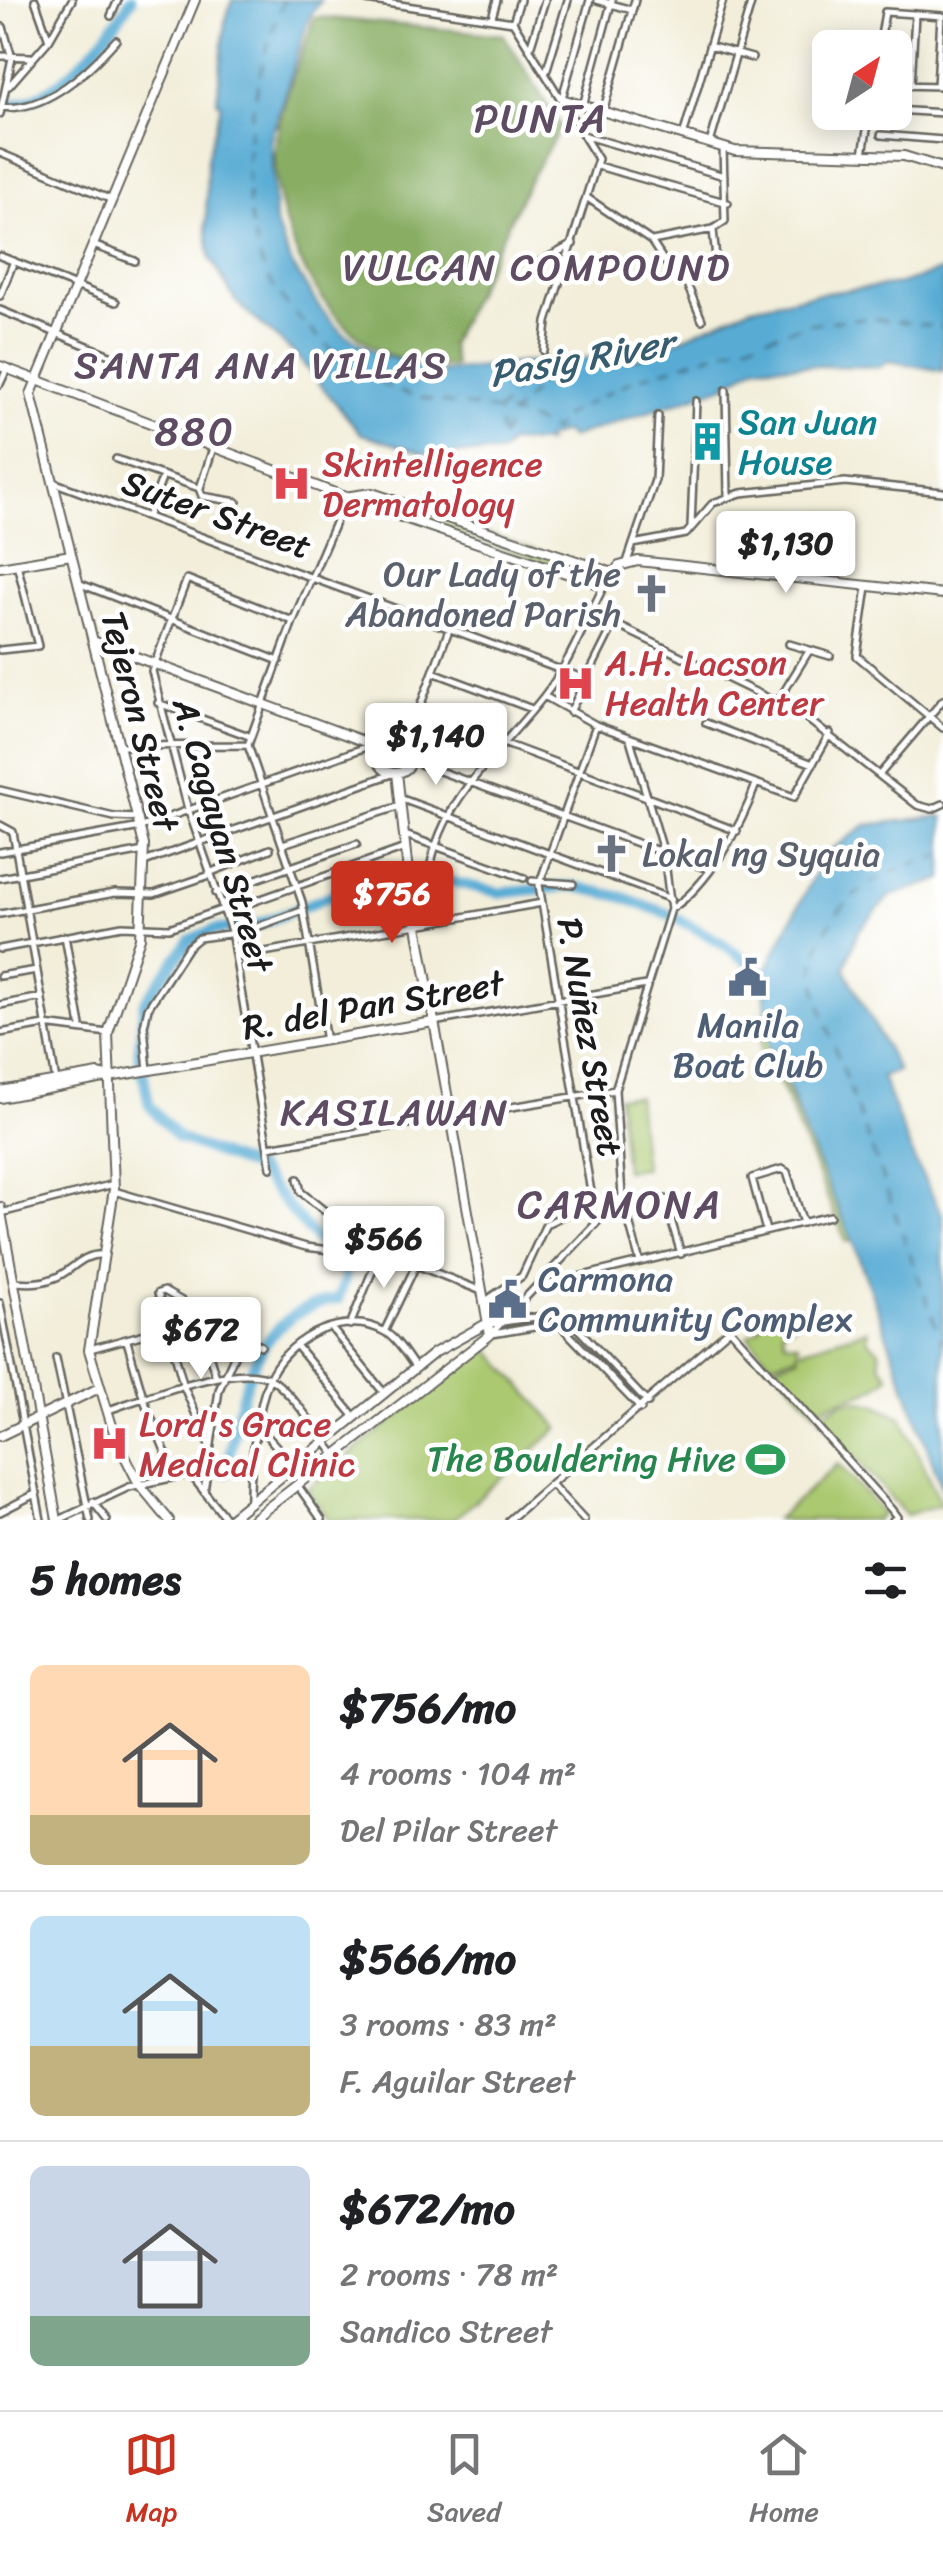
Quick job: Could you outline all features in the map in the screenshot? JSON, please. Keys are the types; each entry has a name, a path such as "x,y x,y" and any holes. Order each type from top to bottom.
{"main road":[{"path":"36,381 195,0"},
{"path":"564,99 683,136 759,154 904,156 943,168"},
{"path":"3,367 213,448 604,586 627,562 943,594"},
{"name":"Tejeron Street","path":"36,381 31,399 144,851 137,951 108,1033 114,1188 89,1350"},
{"path":"349,496 372,493 613,573"},
{"path":"0,567 71,555"},
{"path":"93,641 376,746"},
{"path":"376,746 391,737 406,741 413,751 412,761 396,772"},
{"path":"376,746 381,765 396,772"},
{"path":"252,1520 490,1335 448,1117 409,881 396,772"},
{"name":"R. del Pan Street","path":"57,1085 99,1074 145,1072 433,1022"},
{"path":"0,1091 57,1085"},
{"path":"0,1098 57,1085"},
{"path":"0,1211 58,1520"},
{"path":"228,1520 434,1353 486,1324"},
{"path":"464,1334 470,1347"},
{"path":"89,1350 97,1388 139,1484 169,1520"},
{"path":"434,1353 443,1368"},
{"path":"0,1436 97,1388"},
{"path":"388,1390 402,1400"},
{"path":"314,1450 324,1462"}],"street":[{"path":"35,0 49,40"},
{"path":"9,86 49,40 72,0"},
{"path":"111,16 118,0"},
{"path":"366,0 423,3 514,22 583,135 598,166 546,326 544,351"},
{"path":"492,17 497,0"},
{"path":"514,22 520,0"},
{"path":"531,48 544,0"},
{"path":"546,72 568,0"},
{"path":"564,99 594,0 632,10"},
{"path":"603,112 635,0"},
{"path":"683,136 722,0"},
{"path":"710,143 752,0"},
{"path":"583,106 612,2"},
{"path":"882,30 885,12 942,16 940,86 912,85"},
{"path":"912,67 915,14"},
{"path":"3,26 12,58 2,107 44,99 71,82 116,40"},
{"path":"709,46 752,58"},
{"path":"0,56 31,58"},
{"path":"912,111 943,113"},
{"path":"863,157 867,130"},
{"path":"583,135 724,176"},
{"path":"881,135 943,140"},
{"path":"651,241 713,229 727,218 724,147"},
{"path":"0,153 112,200"},
{"path":"598,166 728,203"},
{"path":"586,197 651,241 664,261 686,282 702,320"},
{"path":"713,229 718,276"},
{"path":"531,268 573,244"},
{"path":"93,245 135,262"},
{"path":"0,256 116,302"},
{"path":"0,296 14,261"},
{"path":"0,310 139,367"},
{"path":"0,384 3,367"},
{"path":"726,390 728,496"},
{"path":"690,530 696,400"},
{"path":"627,562 654,480 658,416"},
{"path":"213,448 200,488 202,496 237,502"},
{"path":"116,458 200,488"},
{"path":"148,515 163,476"},
{"name":"Suter Street","path":"52,482 312,574 588,680"},
{"path":"633,544 690,530 713,503 728,496 845,482 943,492"},
{"path":"326,1041 298,888 248,745 312,574 349,496"},
{"path":"0,650 38,646 16,564"},
{"name":"A. Cagayan Street","path":"271,1168 230,930 169,745 152,662 186,579 293,621"},
{"path":"78,583 279,661"},
{"path":"430,869 435,844 448,815 503,742 544,696 563,668 604,586"},
{"path":"867,586 857,656 943,728"},
{"path":"590,612 830,733 925,810 943,804"},
{"path":"570,712 613,626"},
{"path":"406,741 450,627"},
{"path":"788,644 830,656"},
{"path":"777,704 810,651"},
{"path":"433,672 532,709"},
{"path":"544,696 630,739 794,798 830,733"},
{"path":"880,774 943,700"},
{"path":"158,703 250,736"},
{"path":"418,711 738,831"},
{"path":"706,723 813,764"},
{"path":"573,884 537,886 596,725"},
{"path":"630,739 664,854 671,899 615,1090 622,1196 640,1262"},
{"path":"119,746 248,745"},
{"path":"0,852 140,823 376,746"},
{"path":"412,761 708,869"},
{"path":"144,862 396,772"},
{"path":"670,912 694,896 708,869 738,831 756,784"},
{"path":"0,790 140,823"},
{"path":"283,844 402,802 448,815 671,899"},
{"path":"0,826 10,827 16,849 57,1085"},
{"path":"405,834 524,878"},
{"path":"216,893 356,844"},
{"path":"0,949 140,924 169,928 298,888 406,848"},
{"path":"0,914 154,894 270,849"},
{"path":"0,878 144,851"},
{"name":"P. Nuñez Street","path":"480,1298 498,1293 522,1276 546,1224 588,1199 537,886"},
{"path":"236,957 542,903"},
{"path":"145,1072 144,1026 160,985 199,938 303,907"},
{"path":"65,936 81,1026"},
{"path":"0,976 38,970"},
{"name":"R. del Pan Street","path":"433,1022 646,985"},
{"path":"0,1005 42,997"},
{"path":"0,1032 46,1025 81,1026 108,1033"},
{"path":"268,1147 615,1090"},
{"path":"766,1231 752,1178 785,1170 802,1223"},
{"path":"298,1179 300,1192 341,1224 368,1228"},
{"path":"0,1211 114,1188 332,1251 379,1255 416,1265 480,1298"},
{"path":"490,1335 541,1286 622,1196"},
{"path":"665,1199 681,1254"},
{"path":"541,1286 830,1216"},
{"path":"332,1251 341,1224"},
{"path":"13,1282 39,1283 58,1277 86,1256 104,1254"},
{"path":"350,1325 379,1255"},
{"path":"384,1331 416,1265"},
{"path":"210,1445 184,1387 157,1296 164,1291 261,1346"},
{"path":"1,1308 41,1520"},
{"path":"486,1324 561,1314 648,1403"},
{"path":"89,1350 207,1316"},
{"path":"198,1319 219,1377"},
{"path":"490,1335 558,1323 641,1409"},
{"path":"250,1503 269,1378 295,1344 331,1327 350,1325 384,1331 416,1368"},
{"path":"331,1327 388,1390"},
{"path":"509,1520 730,1329 895,1518"},
{"path":"204,1492 219,1377 243,1336"},
{"path":"127,1341 144,1400 175,1475"},
{"path":"295,1344 354,1416"},
{"path":"587,1352 594,1346"},
{"path":"56,1358 64,1405 91,1503 90,1520"},
{"path":"602,1368 608,1362"},
{"path":"106,1412 219,1377 247,1374 269,1378 334,1453"},
{"path":"259,1427 294,1466"},
{"path":"58,1520 139,1484 190,1474 228,1520"},
{"path":"296,1484 322,1520"},
{"path":"552,1486 584,1520"},
{"path":"0,1512 36,1493"},
{"path":"91,1503 106,1520"}],"green space":[{"path":"313,19 504,35 561,127 530,179 450,344 455,366 416,364 381,352 351,330 325,302 288,233 279,195 276,142"},
{"path":"370,494 591,569 594,575 589,578 367,502 364,497"},
{"path":"761,1013 769,1015 769,1049 852,1241 846,1242 774,1070 761,1052"},
{"path":"637,1096 644,1168 625,1170 618,1097"},
{"path":"802,1308 805,1317 782,1330 785,1341 799,1343 797,1355 772,1363 748,1336 759,1329 762,1317"},
{"path":"867,1330 868,1341 879,1350 880,1365 889,1376 873,1389 816,1412 775,1366 799,1357 798,1351"},
{"path":"486,1346 559,1428 453,1520 329,1520 307,1489"},
{"path":"842,1402 876,1404 902,1418 941,1504 906,1515 819,1416"},
{"path":"838,1464 883,1513 876,1520 775,1520"}],"water":[{"path":"232,0 321,0 308,20 271,138 275,223 291,263 320,308 343,333 378,354 438,372 558,359 638,358 751,307 815,294 900,284 943,270 943,371 889,361 879,367 758,365 722,387 570,438 564,432 546,438 547,443 511,442 501,453 425,454 361,434 295,354 236,302 210,257 206,226 207,158 221,105 217,101 225,22"},
{"path":"943,816 943,879 890,896 857,933 845,969 898,1071 882,1077 914,1159 943,1216 943,1491 853,1242 806,1136 782,1067 769,1049 763,976 824,855 866,825"}],"waterway":[{"path":"0,103 19,103 57,84 93,51 131,0"},
{"path":"226,1473 244,1390 267,1341 285,1322 308,1308 338,1299 346,1275 256,1169 178,1138 149,1105 139,1052 144,1003 190,940 213,930 252,927 370,880 440,879 501,893 572,886 622,897 671,915 722,943 773,980"}],"ferry route":[{"path":"284,0 263,63 250,130 248,198 261,262 284,302 333,351 391,388 514,415 553,431 566,415 635,379 807,324 865,318 943,327"},
{"path":"502,438 511,417 555,366"},
{"path":"501,436 498,413 531,367"},
{"path":"943,856 883,876 849,901 824,935 815,966 819,998 832,1040 943,1345"}],"place":[{"name":"San Juan House","path":"708,442"},
{"name":"Skintelligence Dermatology","path":"292,484"},
{"name":"Our Lady of the Abandoned Parish","path":"651,594"},
{"name":"A.H. Lacson Health Center","path":"575,683"},
{"name":"Lokal ng Syquia","path":"612,854"},
{"name":"Manila Boat Club","path":"748,978"},
{"name":"Carmona Community Complex","path":"508,1299"},
{"name":"Lord's Grace Medical Clinic","path":"109,1444"},
{"name":"The Bouldering Hive","path":"766,1459"}],"district":[{"name":"PUNTA","path":"541,118"},
{"name":"VULCAN COMPOUND","path":"537,267"},
{"name":"SANTA ANA VILLAS","path":"261,365"},
{"name":"880","path":"195,431"},
{"name":"KASILAWAN","path":"395,1112"},
{"name":"CARMONA","path":"620,1204"}],"water label":[{"name":"Pasig River","path":"581,358"}]}
